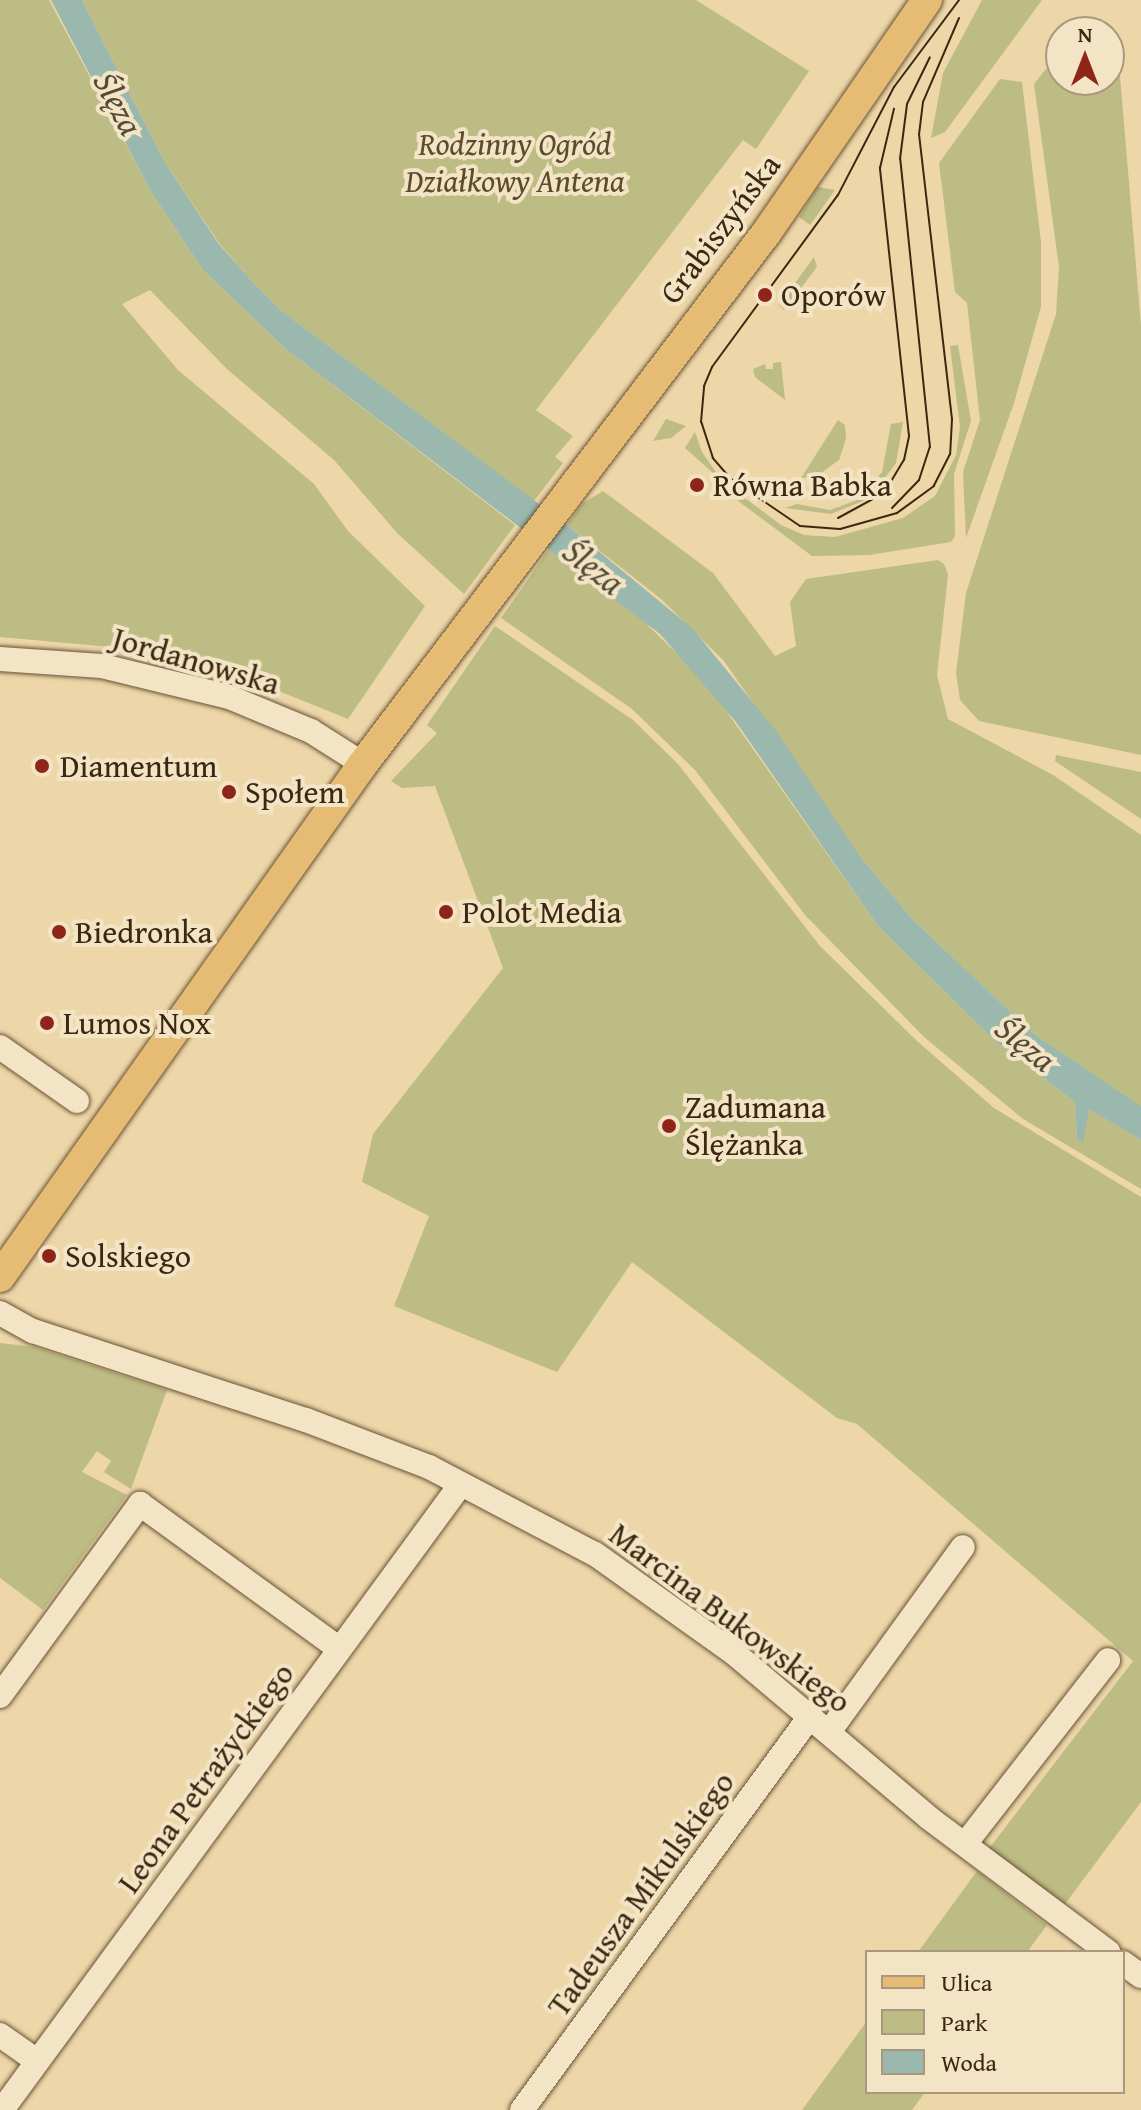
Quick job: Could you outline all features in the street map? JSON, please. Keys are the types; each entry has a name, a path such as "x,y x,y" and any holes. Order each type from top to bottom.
{"main road":[{"name":"Grabiszyńska","path":"0,1277 363,764 562,496 767,232 927,0"}],"street":[{"name":"Jordanowska","path":"0,659 102,666 229,697 311,731 363,764"},
{"path":"0,1047 77,1101"},
{"name":"Marcina Bukowskiego","path":"0,1313 33,1331 306,1420 461,1484 595,1554 734,1653 965,1844 1105,1950"},
{"name":"Leona Petrażyckiego","path":"2,2110 461,1484"},
{"path":"0,1696 140,1504 338,1648"},
{"path":"829,1732 963,1547"},
{"path":"965,1844 1108,1660"},
{"name":"Tadeusza Mikulskiego","path":"522,2110 811,1715"},
{"path":"0,2035 37,2061"}],"green space":[{"path":"0,0 49,0 150,190 203,270 287,350 515,525 464,594 398,534 334,460 227,369 150,290 122,304 178,370 314,484 348,531 425,606 348,719 274,689 122,648 0,637"},
{"name":"Rodzinny Ogród Działkowy Antena","path":"82,0 696,0 809,71 756,149 743,140 536,410 573,436 555,457 563,463 534,501 283,312 252,281 219,243 164,161"},
{"path":"982,0 1042,0 945,132 931,138 943,73"},
{"path":"1045,70 1045,96 1122,96 1141,325 1141,755 979,721 960,700 956,673 966,593 1056,314 1059,267 1034,84"},
{"path":"1000,79 1022,82 1041,242 1041,307 1014,403 966,538 963,472 980,420 967,303 955,292 939,163"},
{"path":"818,187 835,190 810,225 799,217"},
{"path":"814,257 817,267 784,310 779,305"},
{"path":"958,345 971,421 954,474 955,536 951,542 869,555 812,556 710,480 713,473 685,448 695,432 702,452 722,481 781,525 804,535 835,537 903,518 935,496 956,455 960,427 950,346"},
{"path":"781,362 785,400 755,377 753,369 765,364 766,369 773,369 773,363"},
{"path":"666,419 686,426 671,438 653,441"},
{"path":"838,420 845,425 846,439 839,460 817,476 801,478"},
{"path":"903,422 896,463 870,498 831,514 785,508 797,504 830,510 860,499 882,472 891,424"},
{"path":"603,491 713,573 775,656 796,646 790,602 806,579 938,560 944,564 948,575 937,675 948,719 1053,775 1141,835 1141,1106 1034,1034 912,919 859,855 724,661 661,599 567,525 583,503"},
{"path":"549,549 628,606 705,681 878,926 994,1040 1075,1102 1077,1139 1082,1142 1088,1108 1141,1140 1141,1189 1023,1119 924,1037 805,915 695,770 632,709 501,618"},
{"path":"495,626 633,720 678,764 820,946 917,1041 994,1108 1141,1197 1141,1802 1062,1908 987,1851 1133,1661 857,1424 837,1418 632,1262 557,1372 394,1306 429,1216 362,1182 373,1134 503,968 435,786 402,788 391,781 437,733 427,725"},
{"path":"1056,755 1141,772 1141,819 1055,761"},
{"path":"0,1343 35,1347 167,1390 131,1489 104,1472 111,1461 97,1451 82,1472 127,1495 43,1610 0,1578"},
{"path":"977,1871 1047,1925 1028,1950 919,1950"},
{"path":"865,2024 865,2094 924,2094 912,2110 802,2110"}],"water":[{"name":"Ślęza","path":"51,0 82,0 164,161 218,243 252,281 283,312 567,525 693,629 777,732 859,855 912,919 1034,1034 1141,1106 1141,1140 1089,1109 1083,1143 1077,1139 1075,1102 994,1040 878,926 736,722 660,634 287,350 203,270 150,190"}],"tram line":[{"path":"959,0 894,87 838,195 712,367 704,386 701,422 713,458 731,479 800,526 840,529 897,513 934,486 950,454 952,419 919,134 923,102 959,18"},
{"path":"892,508 919,480 930,447 900,159 907,104 930,57"},
{"path":"838,518 884,493 904,460 909,436 880,168 894,109"}],"place":[{"name":"Oporów","path":"765,295"},
{"name":"Równa Babka","path":"697,485"},
{"name":"Diamentum","path":"42,766"},
{"name":"Społem","path":"229,792"},
{"name":"Polot Media","path":"446,912"},
{"name":"Biedronka","path":"59,932"},
{"name":"Lumos Nox","path":"47,1023"},
{"name":"Zadumana Ślężanka","path":"669,1126"},
{"name":"Solskiego","path":"49,1256"}]}
